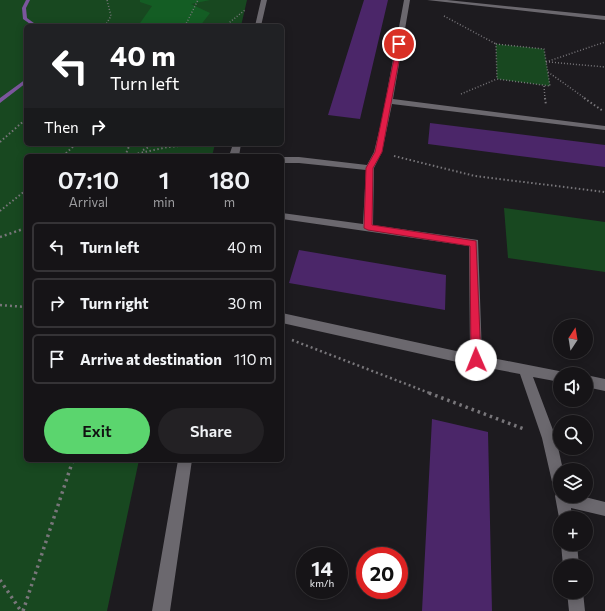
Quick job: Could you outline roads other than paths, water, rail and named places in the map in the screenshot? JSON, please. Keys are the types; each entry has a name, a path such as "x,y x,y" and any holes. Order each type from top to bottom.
{"street":[{"path":"258,24 264,0"},
{"path":"161,611 185,462"}],"lane":[{"path":"368,228 370,168 378,152 390,101 407,0"},
{"path":"430,0 605,18"},
{"path":"390,101 605,128"},
{"path":"284,160 299,160 370,168"},
{"path":"284,216 474,243 476,360"},
{"path":"284,318 476,360 553,375"},
{"path":"524,369 549,438 555,463"},
{"path":"593,382 605,385"},
{"path":"588,503 605,509"},
{"path":"575,599 577,611"}],"waterway":[{"path":"28,0 24,8 25,19 33,24"},
{"path":"0,101 24,83"}]}
